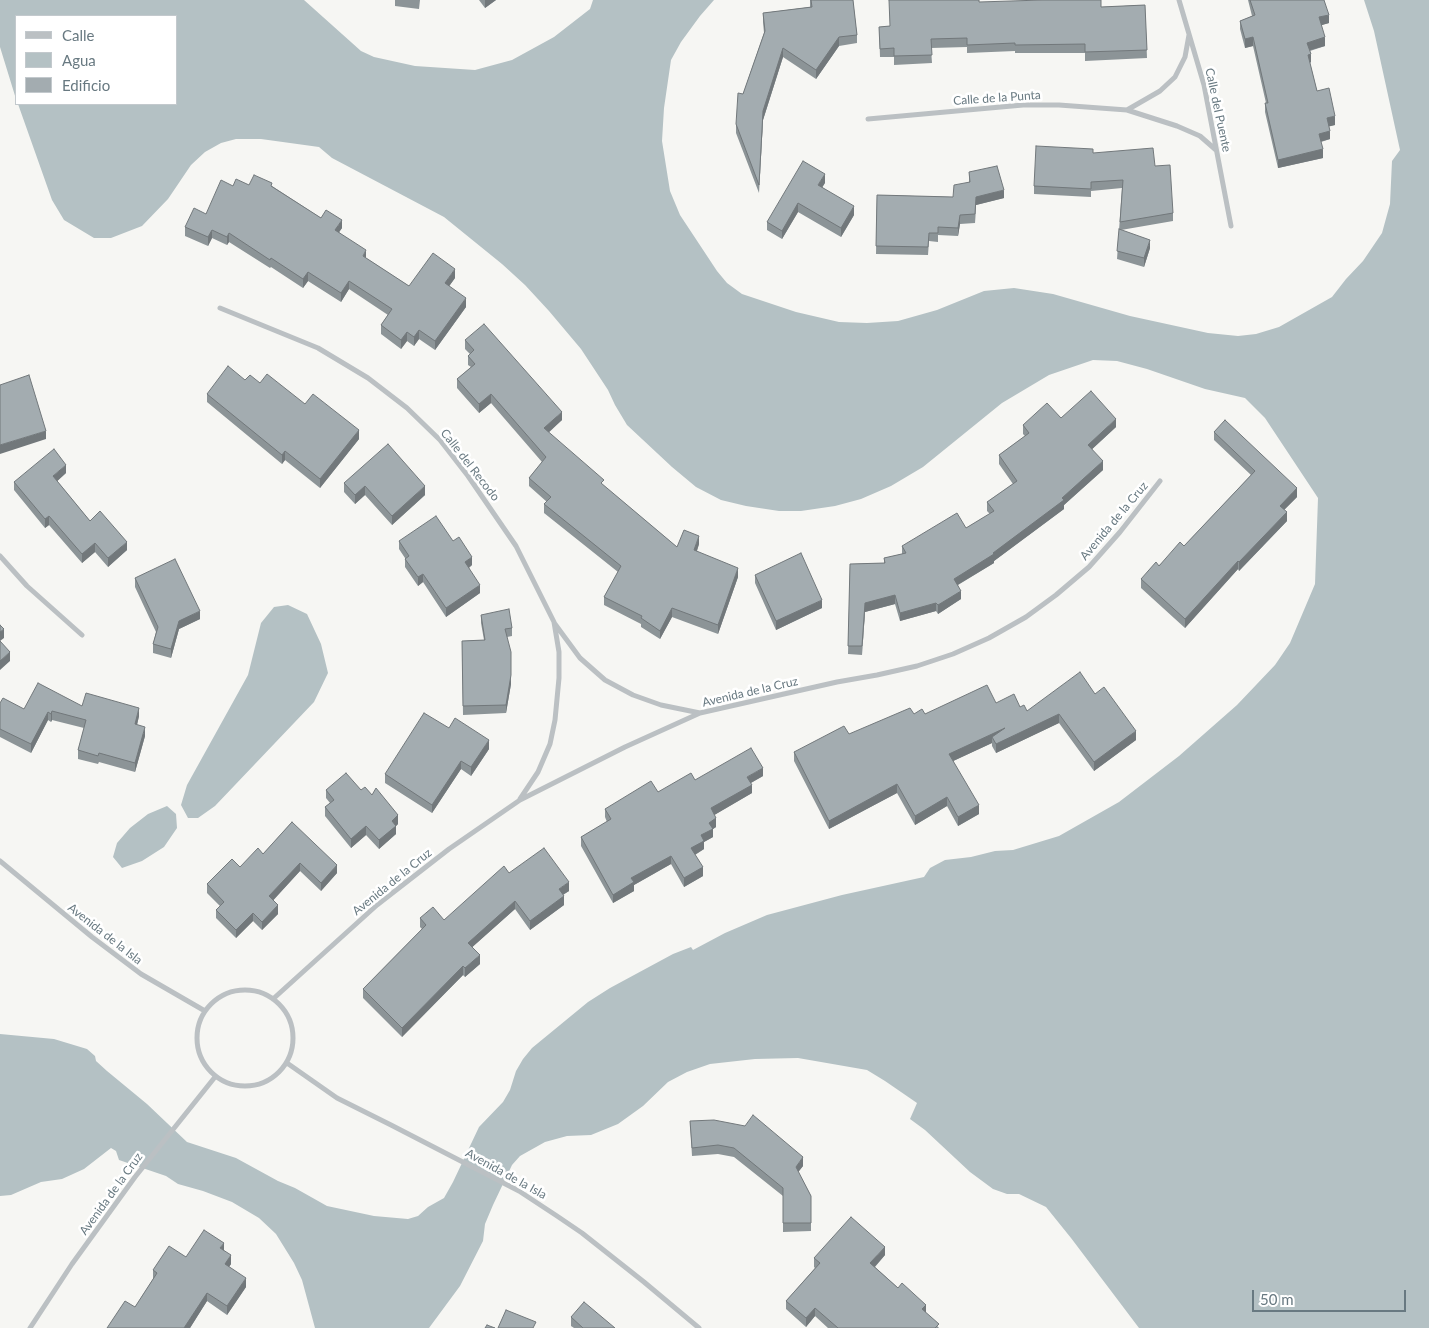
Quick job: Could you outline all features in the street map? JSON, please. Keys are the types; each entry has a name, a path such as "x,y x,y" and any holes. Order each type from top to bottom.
{"street":[{"name":"Calle del Puente","path":"1179,0 1204,85 1231,226"},
{"path":"1127,110 1160,91 1175,77 1185,57 1190,35"},
{"name":"Calle de la Punta","path":"868,119 1023,105 1059,105 1127,110 1177,126 1200,136 1216,150"},
{"name":"Calle del Recodo","path":"220,308 318,348 368,378 407,408 440,440 468,476 516,546 554,622 580,658 605,680 633,695 661,705 700,713"},
{"name":"Avenida de la Cruz","path":"273,999 377,905 449,848 520,800 624,747 700,713 917,666 953,654 989,638 1026,617 1089,567 1120,532 1160,481"},
{"path":"0,556 27,586 82,635"},
{"name":"Calle del Recodo","path":"520,800 538,772 550,744 555,720 559,678 559,652 554,622"},
{"name":"Avenida de la Isla","path":"0,861 92,937 141,974 205,1011"},
{"path":"236,990 262,993 273,999 284,1009 290,1021 293,1043 287,1063 278,1074 254,1086 240,1087 227,1084 215,1077 205,1066 199,1053 196,1039 199,1024 205,1011 224,994 236,990"},
{"name":"Avenida de la Isla","path":"287,1063 337,1098 519,1191 582,1233 698,1328"},
{"name":"Avenida de la Cruz","path":"30,1328 72,1264 135,1177 215,1077"}],"water":[{"path":"0,0 304,0 361,51 374,57 415,66 475,70 512,60 554,37 590,9 593,0 714,0 681,42 671,60 664,108 662,141 670,191 680,215 717,271 727,283 742,294 796,312 839,322 867,323 898,321 937,310 984,291 1014,288 1053,294 1130,316 1208,333 1238,336 1256,334 1279,327 1332,297 1363,261 1382,233 1390,204 1392,161 1400,150 1374,31 1364,0 1429,0 1429,1328 1139,1328 1046,1207 1019,1194 1007,1194 993,1189 970,1172 925,1130 910,1119 917,1103 867,1070 798,1058 755,1059 710,1064 687,1072 668,1082 643,1106 618,1124 591,1135 567,1136 545,1142 520,1156 512,1165 493,1205 485,1224 483,1241 460,1286 429,1328 315,1328 302,1280 294,1263 276,1234 259,1218 232,1202 178,1184 166,1176 119,1160 116,1151 111,1148 84,1169 62,1179 41,1182 11,1195 0,1196 0,1034 54,1039 87,1049 95,1056 96,1061 147,1104 187,1142 236,1158 327,1206 374,1216 408,1219 418,1216 428,1207 444,1198 479,1127 503,1102 510,1090 516,1071 532,1048 588,1002 610,988 673,954 691,947 693,950 725,933 767,915 842,895 924,877 930,868 945,860 971,857 995,851 1013,850 1059,836 1119,802 1179,756 1237,705 1275,665 1290,643 1315,584 1318,498 1265,418 1245,398 1205,389 1117,361 1093,360 1049,375 1002,403 923,467 891,486 861,499 835,506 801,511 779,511 721,500 696,487 627,425 608,390 581,349 525,285 502,264 444,217 332,158 319,147 261,139 236,139 221,143 205,152 191,165 168,199 142,226 111,238 94,238 64,220 52,200 18,105 178,105 178,15 15,15 15,96 0,47"},
{"path":"288,605 307,614 321,644 328,673 314,702 215,806 198,818 188,818 181,805 187,785 248,675 261,623 274,607"},
{"path":"167,806 176,814 177,828 164,847 142,861 122,868 113,857 117,843 130,828 148,814"}],"building":[{"path":"811,0 853,0 857,35 839,37 816,70 783,48 763,111 759,185 736,124 738,93 743,94 765,31 763,13 812,7"},
{"path":"889,0 979,0 979,2 1101,0 1101,7 1145,5 1147,50 1085,52 1085,44 1015,45 1015,43 967,45 967,38 931,39 932,55 894,56 894,48 880,49 879,27 890,26"},
{"path":"1250,0 1324,0 1329,15 1319,17 1325,37 1307,43 1311,54 1308,55 1317,91 1329,88 1335,116 1327,118 1330,131 1319,134 1323,149 1278,160 1265,103 1268,103 1253,37 1245,39 1240,21 1255,15"},
{"path":"1036,146 1093,149 1093,153 1153,148 1155,166 1170,165 1173,213 1120,222 1123,180 1091,182 1091,189 1034,186"},
{"path":"803,161 825,174 818,185 854,206 841,228 798,203 782,231 767,222"},
{"path":"997,166 1004,190 976,197 975,214 960,215 958,228 938,227 938,233 929,233 928,247 876,246 877,195 953,197 954,185 970,182 969,172"},
{"path":"254,175 272,183 271,186 321,218 326,210 342,220 335,230 366,250 363,256 409,286 433,253 455,269 445,283 466,298 435,341 419,330 414,337 407,332 401,340 381,325 392,309 349,281 341,293 308,272 303,279 229,233 227,237 212,230 208,237 185,227 194,208 206,214 221,180 233,186 236,179 249,185"},
{"path":"1119,229 1150,240 1144,258 1117,251"},
{"path":"484,324 562,412 544,428 604,480 601,483 677,547 684,530 699,536 694,550 738,568 718,625 672,608 660,631 641,618 642,616 604,597 621,566 544,504 551,497 529,478 546,457 491,394 479,404 457,379 475,364 468,356 474,350 465,340"},
{"path":"228,366 245,380 250,375 260,383 267,374 305,404 313,394 359,430 320,479 285,451 282,455 207,394"},
{"path":"29,375 46,431 0,445 0,385"},
{"path":"1091,391 1116,419 1088,445 1103,461 1062,498 1064,500 994,554 954,579 961,591 938,605 936,603 900,613 895,595 865,603 862,646 848,646 850,564 885,563 884,558 906,553 902,546 957,513 966,528 994,511 987,502 1017,481 999,455 1029,433 1023,425 1047,403 1061,418"},
{"path":"1225,420 1297,488 1280,506 1287,512 1238,561 1185,619 1141,579 1156,562 1159,566 1180,542 1184,546 1255,471 1214,432"},
{"path":"388,444 425,486 392,516 365,486 355,495 344,483"},
{"path":"54,449 66,465 53,476 90,521 100,511 127,542 108,558 95,543 82,554 49,516 45,519 14,482"},
{"path":"436,516 453,541 459,537 472,557 465,562 480,585 446,608 423,574 418,577 405,559 409,556 399,541"},
{"path":"801,553 822,600 776,621 755,575"},
{"path":"175,559 200,611 179,621 171,649 153,644 158,627 135,578"},
{"path":"509,609 512,628 505,629 511,652 511,675 506,705 463,706 462,641 485,640 481,615"},
{"path":"0,641 10,652 0,661"},
{"path":"1080,672 1095,694 1104,687 1136,731 1094,762 1059,714 996,744 992,737 1005,728 949,754 979,805 958,817 947,797 915,816 897,784 829,821 794,752 844,726 849,734 910,708 914,714 922,709 925,714 987,685 996,703 1014,694 1020,707 1024,705 1027,711"},
{"path":"38,683 82,706 86,693 139,708 135,724 145,727 135,763 99,753 98,756 78,750 86,720 52,711 51,714 48,712 31,744 0,729 0,703 3,698 24,709"},
{"path":"424,713 449,728 455,718 489,740 471,767 461,761 432,805 385,774"},
{"path":"751,748 763,768 747,777 752,785 711,808 716,818 709,823 713,829 701,835 704,841 691,848 703,867 684,878 671,856 631,878 634,882 613,895 581,837 611,819 605,809 651,781 658,792 691,773 695,780"},
{"path":"346,773 361,790 365,787 372,795 376,788 398,815 392,821 396,826 379,840 366,826 351,839 325,807 334,800 326,790"},
{"path":"292,822 337,865 321,883 300,863 269,896 278,905 262,922 253,913 236,930 216,910 224,902 207,884 232,859 240,867 258,848 263,854"},
{"path":"544,848 569,882 559,889 564,896 530,921 515,901 468,943 480,955 465,968 463,966 402,1028 363,989 426,925 420,918 433,907 444,920 504,866 509,873"},
{"path":"753,1115 803,1157 796,1167 811,1196 811,1223 783,1223 783,1188 734,1148 718,1145 692,1148 690,1121 714,1120 745,1126"},
{"path":"851,1217 885,1247 870,1263 898,1288 902,1283 926,1305 922,1309 939,1324 935,1328 838,1328 815,1308 806,1318 786,1301 820,1263 814,1258"},
{"path":"204,1230 224,1243 220,1248 231,1255 225,1264 246,1278 227,1306 207,1293 184,1328 107,1328 125,1301 135,1307 157,1273 153,1270 169,1246 186,1257"},
{"path":"584,1302 615,1328 583,1328 571,1317"},
{"path":"506,1310 536,1322 533,1328 498,1328"}]}
